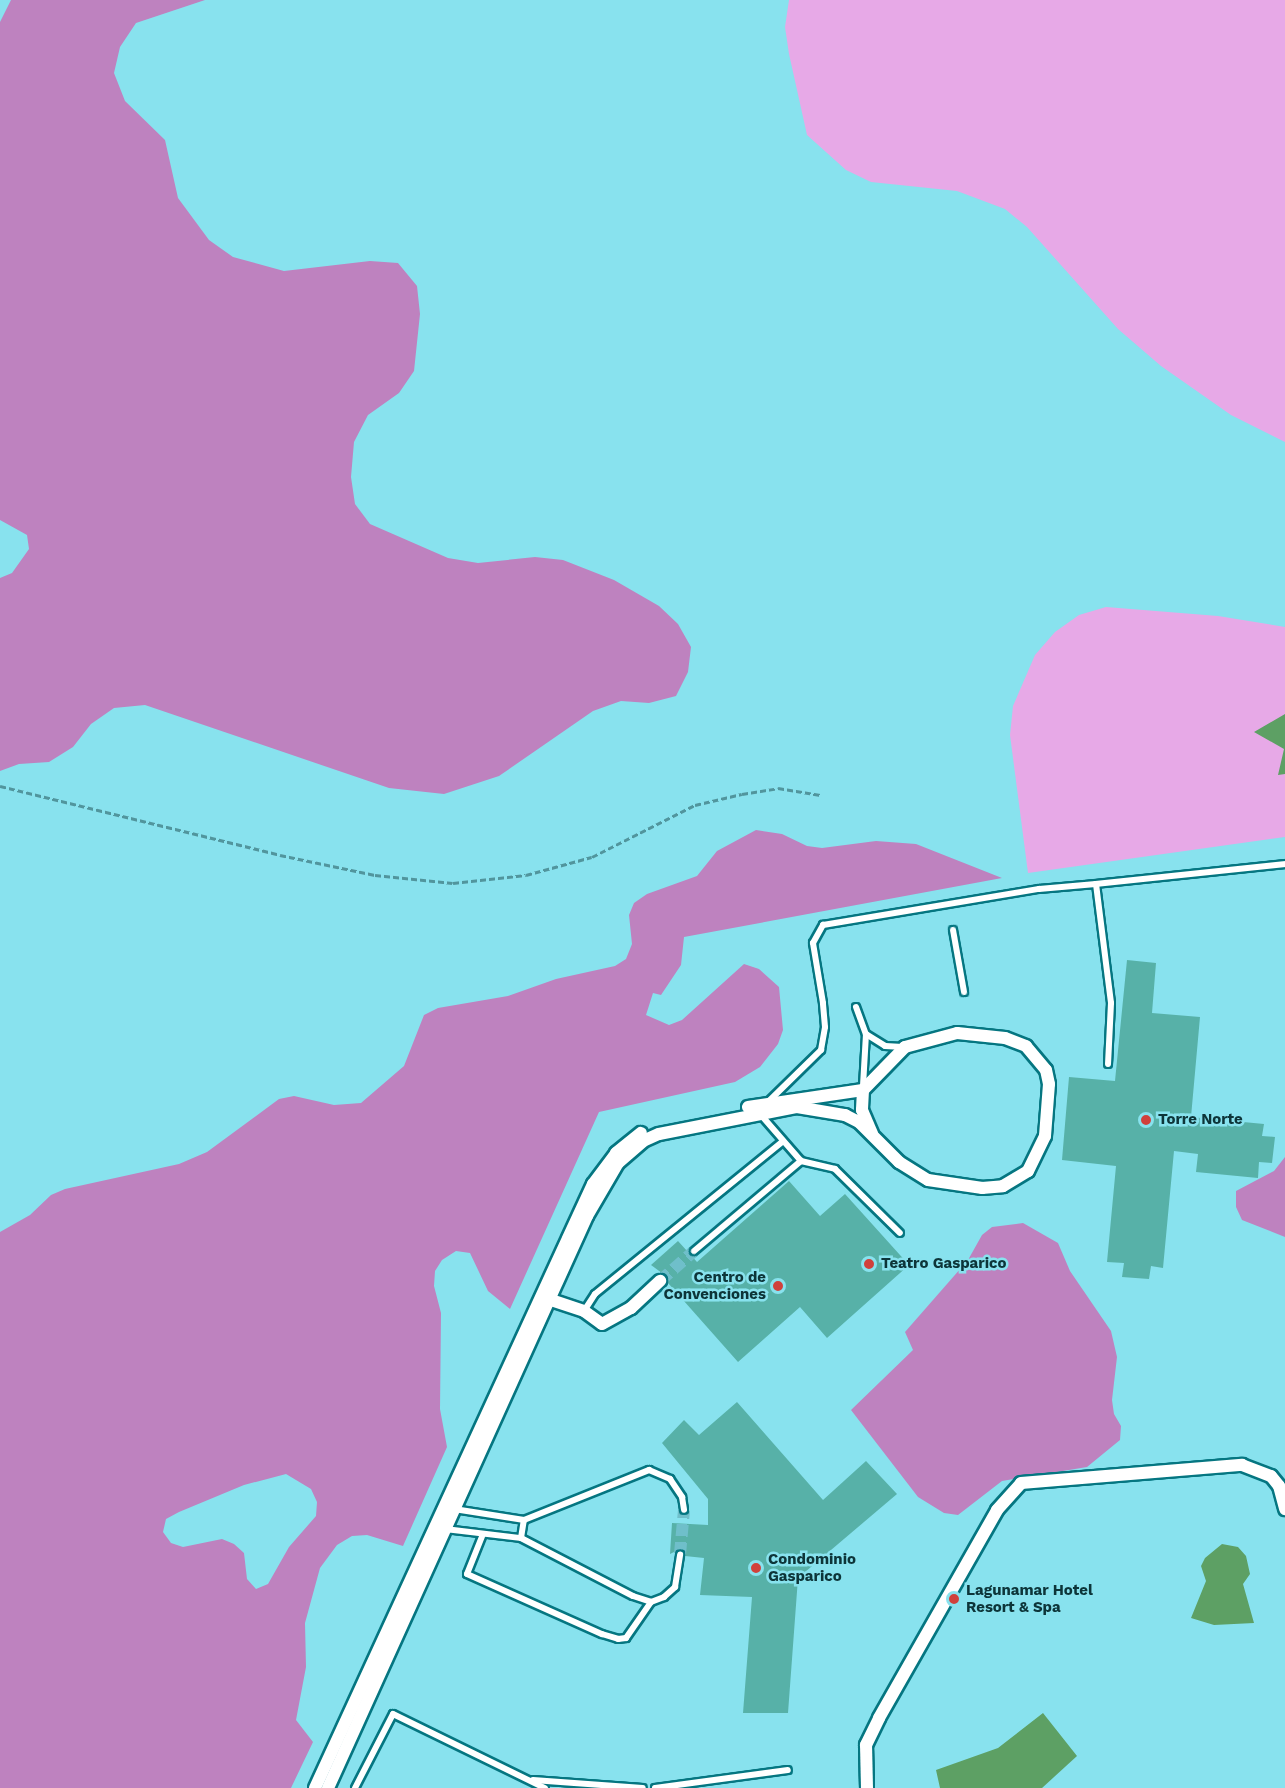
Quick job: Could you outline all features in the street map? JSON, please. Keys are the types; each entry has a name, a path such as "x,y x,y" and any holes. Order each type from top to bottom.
{"street":[{"path":"315,1788 451,1508 593,1184 627,1143 654,1127 761,1107 863,1090 905,1047 957,1033 1005,1038 1026,1047 1039,1058 1049,1084 1045,1136 1028,1171 1003,1186 982,1188 928,1180 912,1172 872,1134 845,1115 797,1107 761,1107"},
{"path":"863,1090 862,1110 872,1134"},
{"path":"545,1298 584,1311 602,1324 631,1308 660,1281"},
{"path":"867,1788 866,1745 879,1718 997,1510 1021,1483 1242,1465 1270,1476 1279,1486 1285,1509"},
{"path":"328,1788 442,1527"}],"lane":[{"path":"900,1233 835,1169 801,1161 782,1143 761,1107 821,1050 825,1027 824,1003 813,943 824,925 1039,889 1285,864"},
{"path":"1096,884 1111,1003 1108,1064"},
{"path":"953,930 964,992"},
{"path":"856,1007 866,1034 863,1090"},
{"path":"866,1034 885,1046 905,1047"},
{"path":"584,1311 595,1294 782,1143"},
{"path":"694,1251 801,1161"},
{"path":"451,1508 524,1520 649,1470 670,1479 682,1497 684,1510"},
{"path":"521,1538 524,1520"},
{"path":"442,1527 521,1538 633,1596 651,1602 664,1598 675,1587 680,1554"},
{"path":"483,1534 467,1574 603,1634 626,1638 651,1602"},
{"path":"356,1788 393,1714 545,1788"},
{"path":"655,1788 788,1770"},
{"path":"531,1780 643,1788"}],"path":[{"path":"0,786 280,855 375,875 453,883 526,875 592,857 695,805 778,788 820,795"}],"shaded area":[{"path":"11,0 205,0 136,23 120,47 114,73 125,101 165,140 178,198 209,240 233,257 284,271 370,261 398,263 417,286 420,314 414,371 399,393 368,415 354,442 351,477 355,504 370,524 448,558 478,563 535,557 563,560 614,580 659,606 678,624 691,647 688,672 676,696 649,703 621,701 593,711 499,776 444,794 389,788 145,705 114,708 91,724 73,747 49,762 19,764 0,771 0,578 12,573 29,549 27,535 0,520 0,22"},
{"path":"789,0 1285,0 1285,442 1231,415 1161,366 1118,329 1027,227 1005,209 957,191 871,182 846,170 807,135 785,27"},
{"path":"1106,607 1218,616 1285,627 1285,837 1028,873 1010,735 1013,706 1035,655 1055,632 1079,615"},
{"path":"1285,714 1285,774 1278,775 1284,749 1254,732"},
{"path":"756,830 782,834 807,846 822,848 876,841 916,844 1002,878 684,937 681,965 661,995 653,993 646,1015 669,1025 682,1020 744,964 759,969 779,987 783,1030 778,1044 760,1067 735,1082 599,1112 510,1309 488,1291 470,1253 456,1251 442,1260 435,1271 434,1286 441,1313 440,1409 447,1447 403,1546 367,1535 352,1536 337,1545 320,1568 305,1623 306,1667 296,1720 313,1742 291,1788 0,1788 0,1232 30,1215 51,1195 65,1189 179,1164 207,1152 279,1099 294,1096 334,1105 361,1103 404,1066 424,1015 438,1008 508,996 556,979 615,966 626,959 632,944 629,915 634,903 647,894 697,876 717,851","holes":["286,1474 311,1489 317,1502 316,1516 289,1547 268,1584 256,1589 247,1579 244,1553 234,1544 222,1539 183,1547 171,1543 163,1532 166,1519 244,1485"]},
{"path":"1285,1157 1285,1237 1242,1220 1236,1207 1236,1191 1274,1171"},
{"path":"1023,1223 1058,1243 1070,1271 1111,1331 1117,1357 1112,1400 1114,1414 1121,1426 1120,1440 1087,1467 1002,1481 958,1515 944,1513 918,1497 851,1410 913,1350 905,1332 968,1260 982,1235 992,1227"},
{"path":"1222,1544 1238,1547 1246,1556 1250,1574 1243,1584 1254,1623 1214,1625 1191,1618 1206,1581 1201,1566 1205,1558"},
{"path":"1043,1713 1077,1756 1042,1788 940,1788 936,1770 998,1748"}],"building":[{"name":"Torre Norte","path":"1127,960 1156,963 1152,1013 1200,1017 1191,1117 1264,1124 1262,1136 1275,1137 1272,1163 1259,1162 1258,1178 1196,1172 1198,1154 1174,1151 1163,1268 1151,1266 1149,1279 1122,1277 1124,1263 1107,1262 1116,1166 1062,1160 1069,1077 1115,1081"},
{"name":"Centro de Convenciones","path":"789,1181 820,1216 845,1194 909,1265 827,1338 800,1307 738,1362 668,1283 666,1276 651,1265 678,1241 697,1262"},
{"name":"Condominio Gasparico","path":"737,1402 823,1500 866,1461 897,1494 798,1578 788,1713 743,1713 752,1597 700,1595 704,1558 685,1556 680,1549 670,1554 672,1523 708,1525 708,1499 662,1443 684,1420 699,1435"}],"tunnel":[{"path":"660,1281 694,1251"},
{"path":"680,1554 684,1510"}],"place":[{"name":"Torre Norte","path":"1146,1120"},
{"name":"Teatro Gasparico","path":"869,1264"},
{"name":"Centro de Convenciones","path":"778,1286"},
{"name":"Condominio Gasparico","path":"756,1568"},
{"name":"Lagunamar Hotel Resort & Spa","path":"954,1599"}]}
